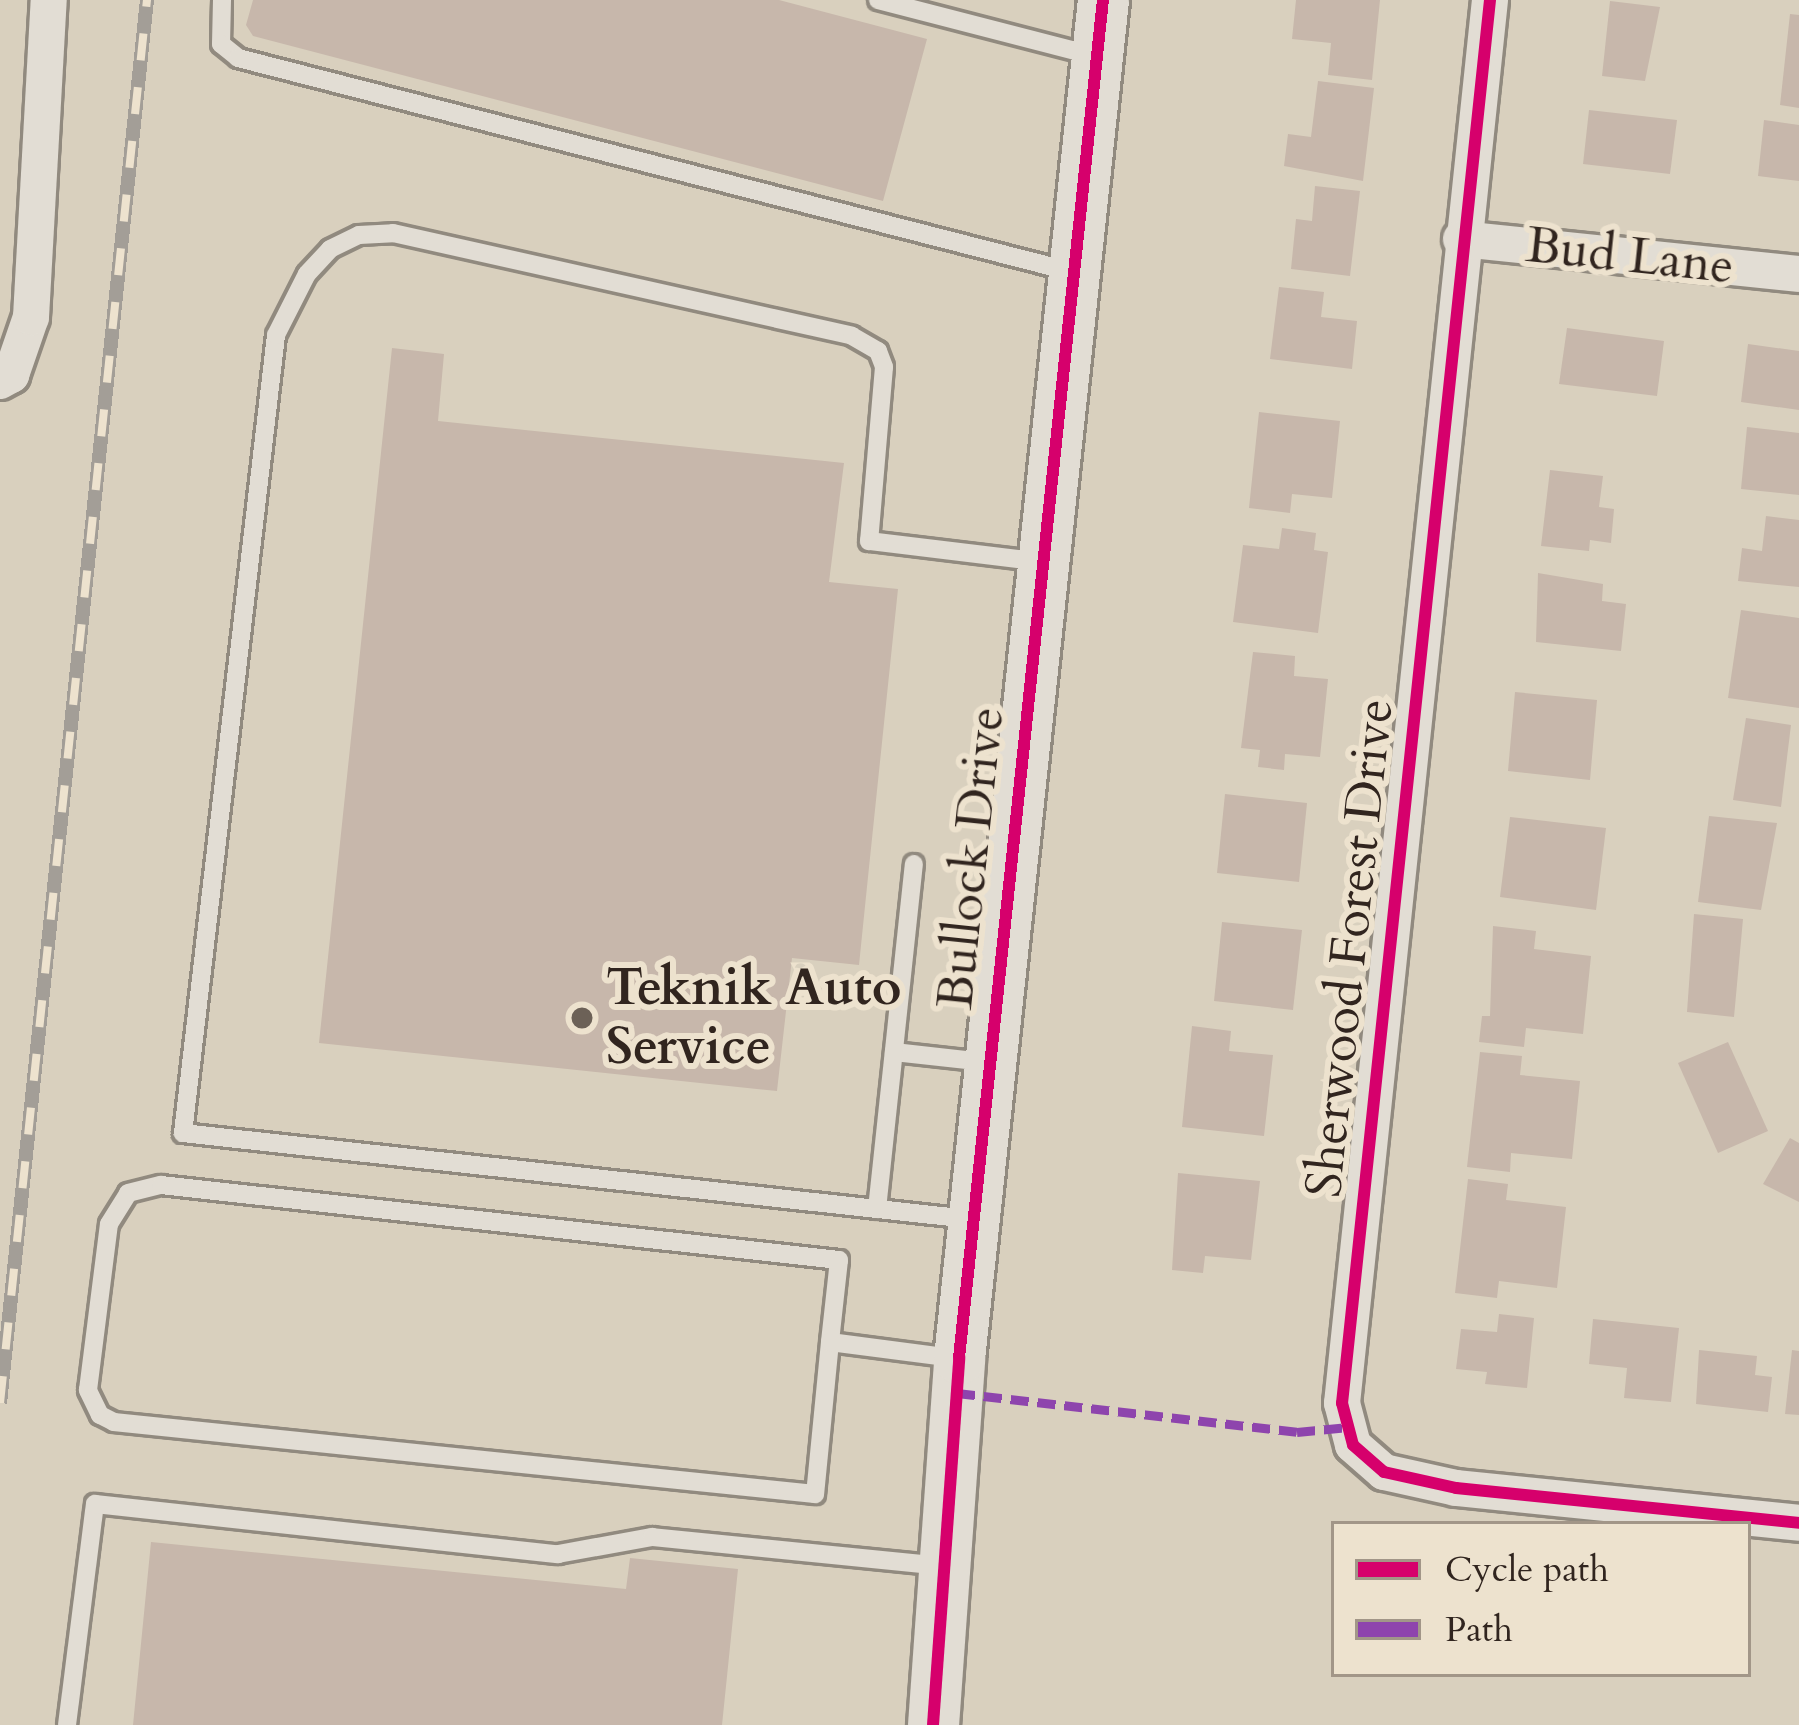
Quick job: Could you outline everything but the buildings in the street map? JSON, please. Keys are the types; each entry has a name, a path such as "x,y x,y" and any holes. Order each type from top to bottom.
{"street":[{"path":"0,380 10,375 31,317 49,0"},
{"name":"Bullock Drive","path":"933,1725 959,1358 1103,0"},
{"name":"Sherwood Forest Drive","path":"1490,0 1461,239 1342,1403 1353,1445 1384,1472 1456,1488 1799,1523"},
{"name":"Bud Lane","path":"1461,239 1799,274"}],"lane":[{"path":"222,0 221,44 238,58 1073,272"},
{"path":"878,0 1097,57"},
{"path":"973,1220 183,1132 276,334 307,274 330,249 359,235 393,233 852,336 878,351 884,367 869,541 1042,562"},
{"path":"877,1209 914,864"},
{"path":"894,1052 989,1063"},
{"path":"161,1185 838,1260 830,1342 815,1494 114,1422 100,1415 88,1390 109,1224 128,1193 161,1185"},
{"path":"830,1342 959,1358"},
{"path":"67,1725 95,1504 559,1554 652,1537 945,1566"}],"railway":[{"path":"0,1403 147,0"}],"marked path":[{"path":"957,1393 1297,1432 1349,1427"}],"cycle path":[{"path":"933,1725 959,1358 1103,0"},
{"path":"1490,0 1342,1403 1353,1445 1384,1472 1456,1488 1799,1523"}],"place":[{"name":"Teknik Auto Service","path":"582,1018"}]}
